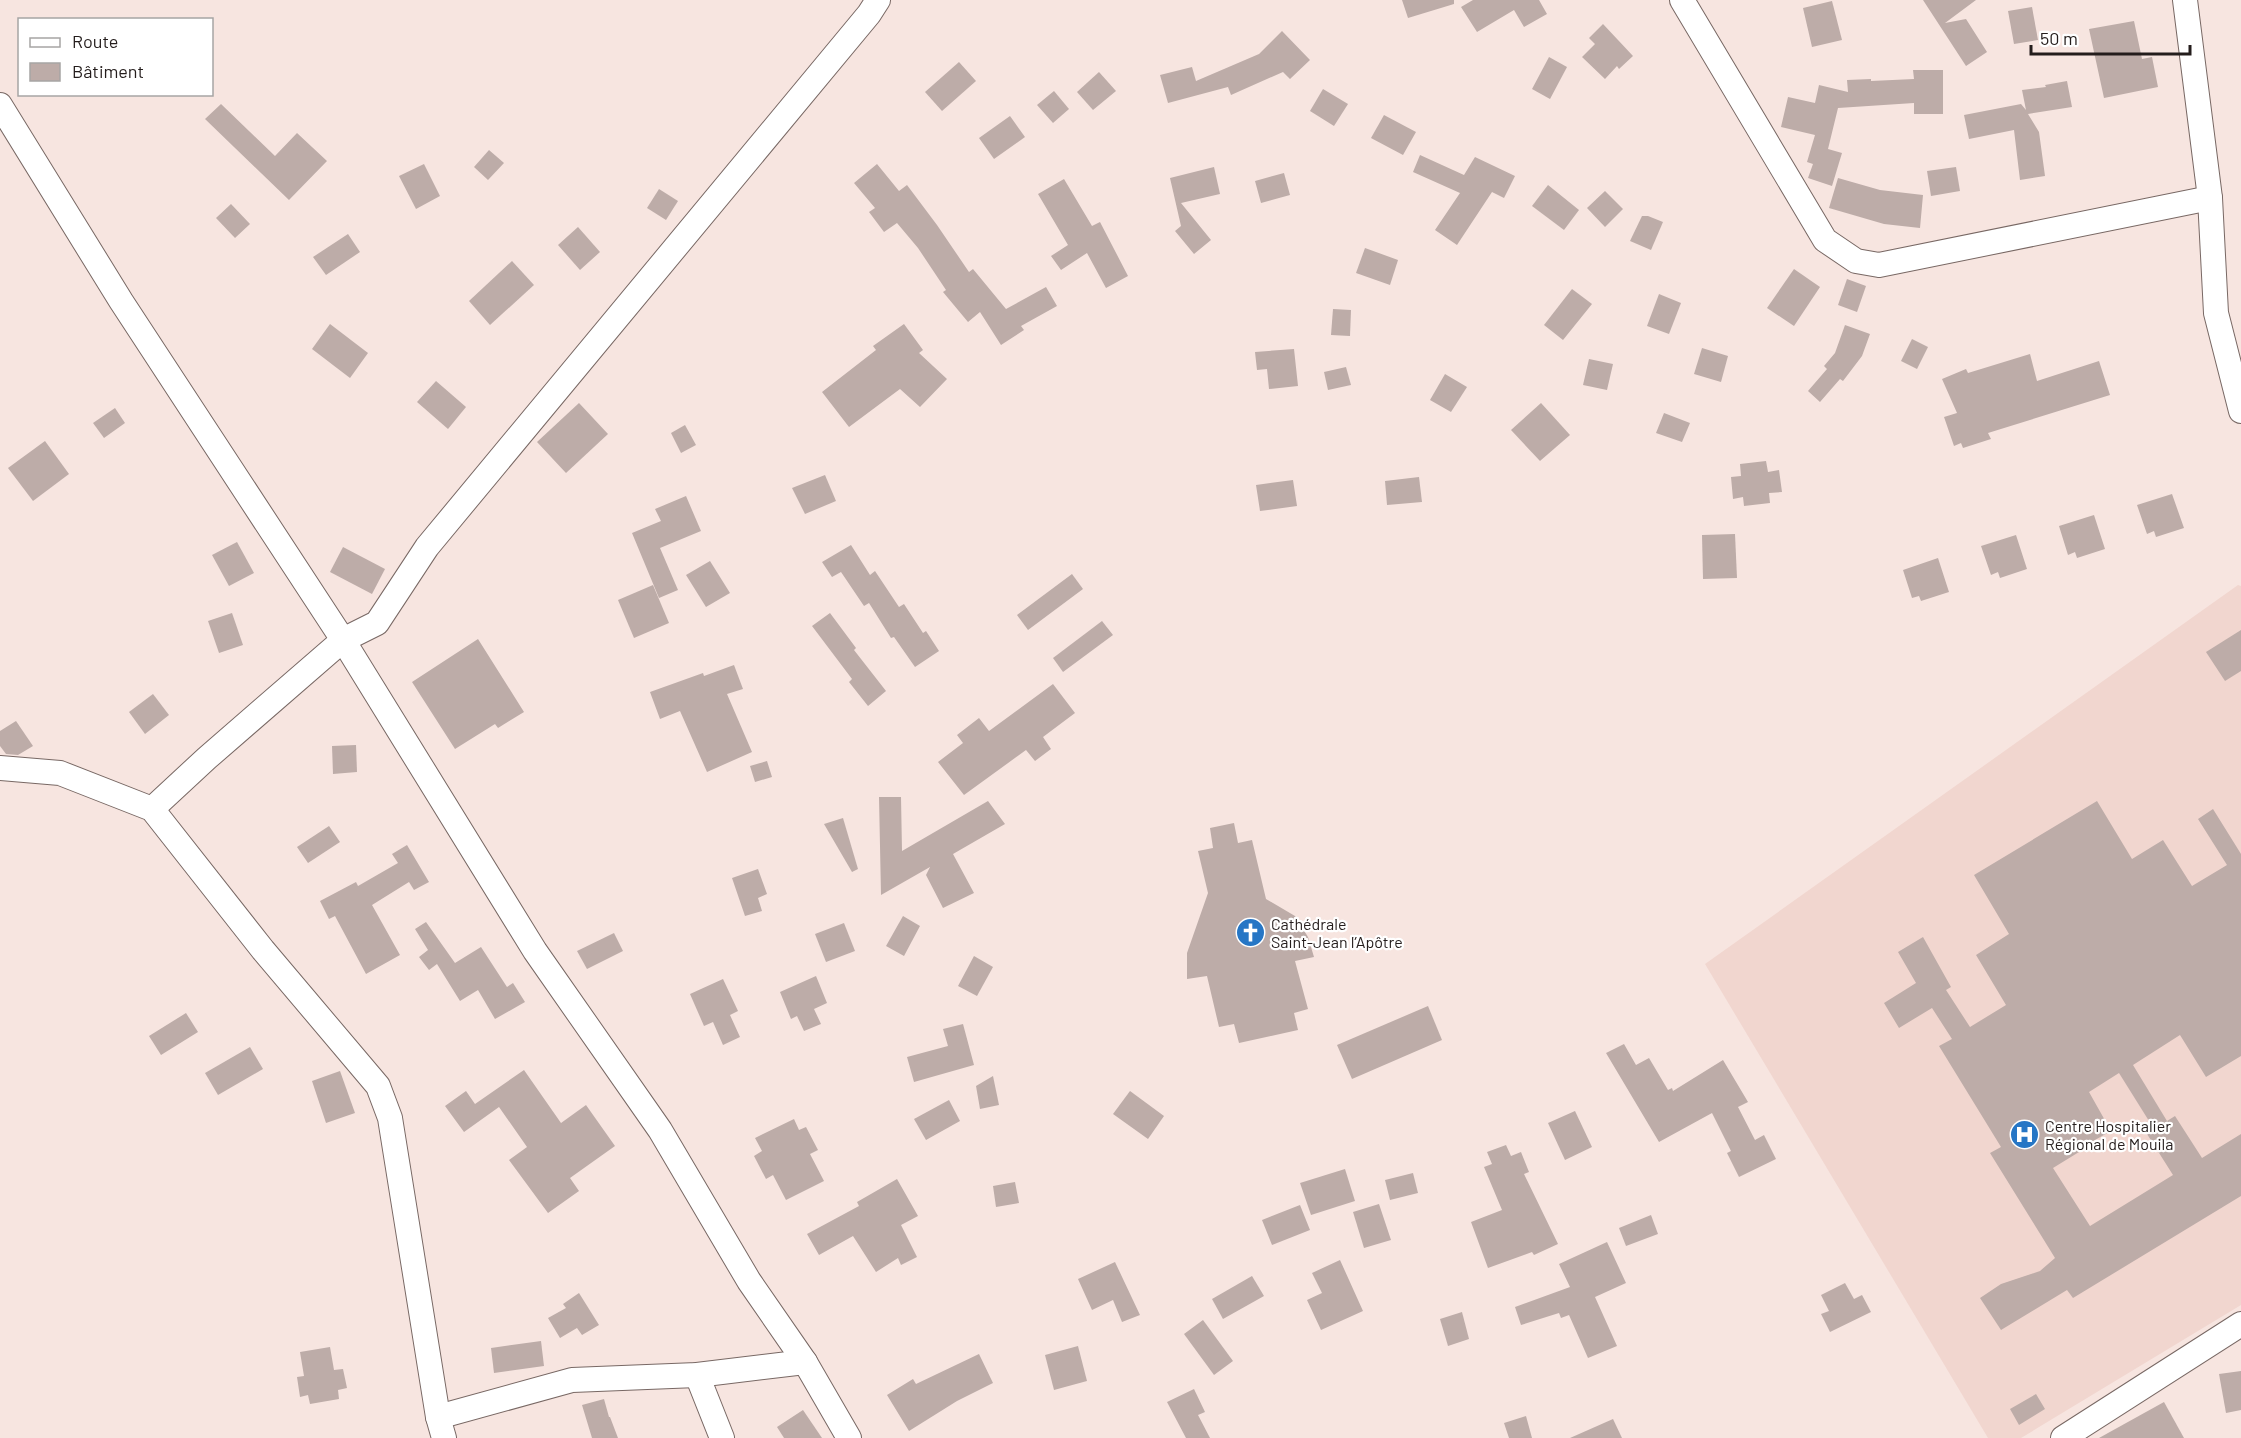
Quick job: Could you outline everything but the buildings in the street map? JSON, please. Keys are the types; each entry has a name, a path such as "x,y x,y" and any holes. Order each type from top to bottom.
{"street":[{"path":"152,809 343,640 377,624 427,547 869,14 878,0"},
{"path":"1682,0 1825,240 1856,261 1879,266 2210,198"},
{"path":"2185,0 2210,198 2216,313 2241,411"},
{"path":"0,105 122,301 343,640 535,951 660,1130 749,1281 805,1362 849,1438"},
{"path":"0,768 60,773 152,809 263,950 378,1086 390,1118 441,1427 572,1380 697,1375 805,1362"},
{"path":"2063,1438 2241,1324"},
{"path":"697,1375 722,1438"}],"shaded area":[{"name":"Centre Hospitalier Régional de Mouila","path":"2238,585 2241,586 2241,1305 2021,1438 1988,1438 1705,964"}],"place":[{"name":"Cathédrale Saint-Jean l’Apôtre","path":"1250,933"},
{"name":"Centre Hospitalier Régional de Mouila","path":"2024,1135"}]}
